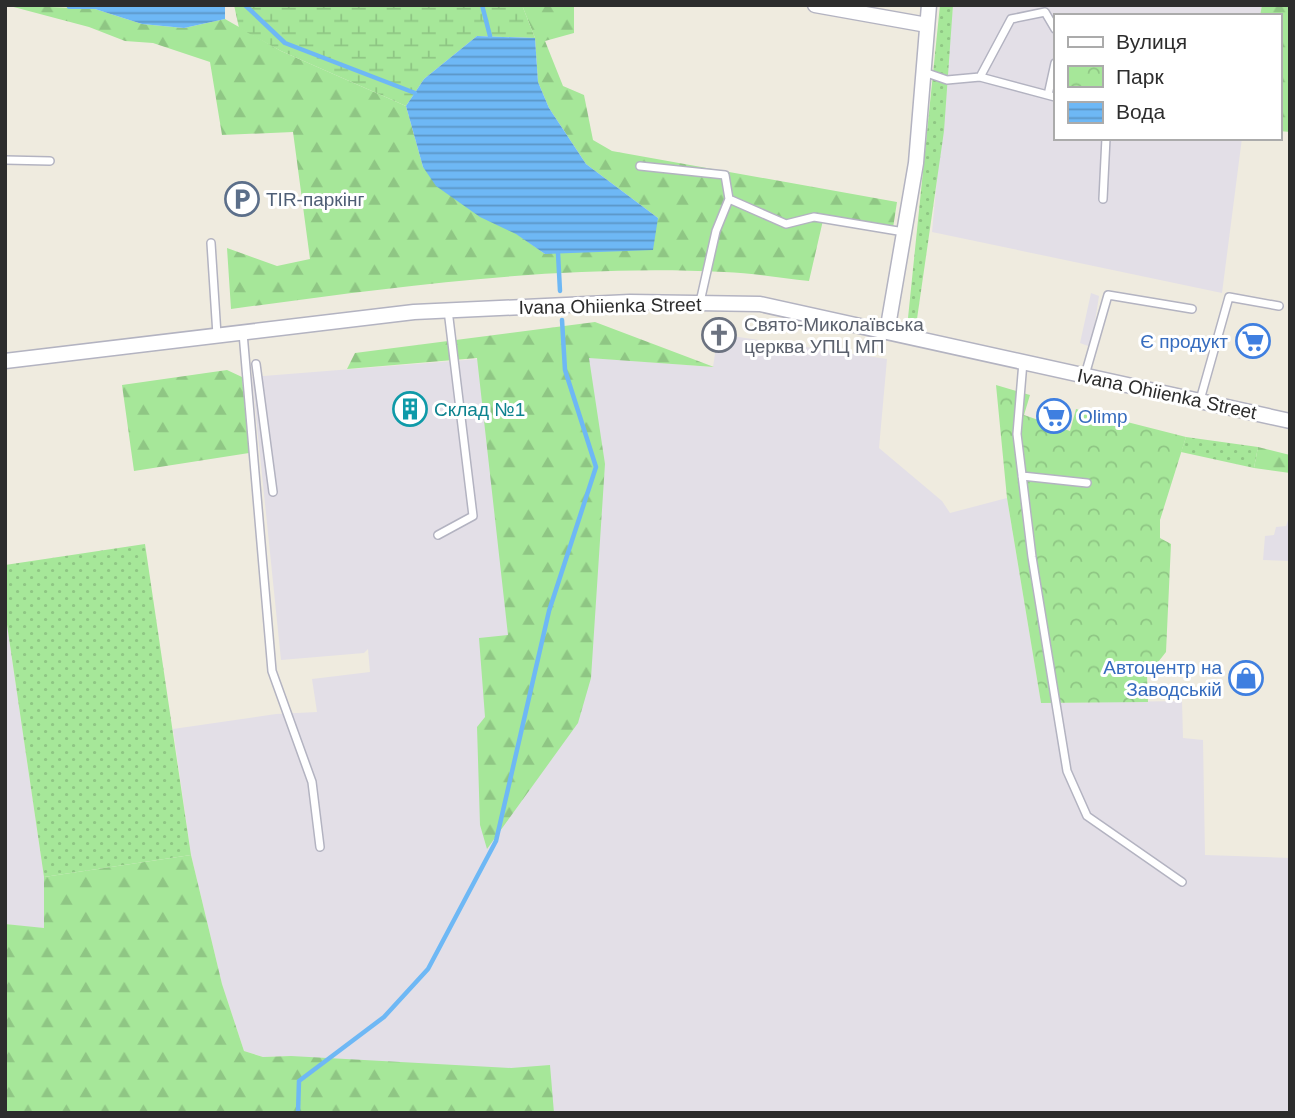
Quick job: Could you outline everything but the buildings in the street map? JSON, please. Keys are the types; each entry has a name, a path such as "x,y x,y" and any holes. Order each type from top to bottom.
{"street":[{"path":"815,5 927,25"},
{"path":"887,332 916,163 929,5"},
{"name":"Ivana Ohiienka Street","path":"5,361 448,310 630,302 761,304 1290,421"}],"lane":[{"path":"980,77 1010,19 1045,12 1054,27"},
{"path":"923,72 947,80 980,77 1051,96 1054,71"},
{"path":"1103,199 1106,140"},
{"path":"5,159 50,161"},
{"path":"640,166 725,175 729,199 716,231 700,303"},
{"path":"729,199 786,224 814,218 904,232"},
{"path":"211,243 217,336"},
{"path":"1085,376 1108,295 1192,309"},
{"path":"1200,401 1229,297 1279,306"},
{"path":"438,535 473,516 448,310"},
{"path":"243,333 271,671 312,782 320,847"},
{"path":"1023,362 1017,434 1042,622 1067,771 1087,816 1182,883"},
{"path":"256,364 273,492"},
{"path":"1022,476 1087,483"}],"shaded area":[{"path":"953,5 1262,5 1260,14 1054,14 1054,140 1242,140 1222,293 932,232"},
{"path":"1091,293 1099,296 1091,347 1080,343"},
{"path":"718,334 887,359 879,448 942,501 950,513 1007,498 1041,703 1182,701 1183,738 1203,740 1205,855 1290,858 1290,1113 314,1113 291,1056 263,1057 244,1051 222,984 191,855 173,729 276,714 317,712 312,679 370,672 368,649 364,653 281,660 252,377 542,354 713,367"},
{"path":"1290,514 1290,564 1289,561 1263,560 1265,536 1274,535 1276,527 1286,526"},
{"path":"5,611 44,877 44,929 5,924"}],"green space":[{"path":"6,5 95,9 142,24 184,28 225,19 281,51 406,106 423,167 545,254 658,218 586,164 549,108 538,82 535,38 522,5 574,5 574,33 545,41 563,86 584,95 593,140 612,151 897,202 893,228 824,216 809,281 756,274 662,270 538,274 231,309 227,248 277,266 310,259 293,132 222,135 210,62 153,43 125,41 89,27"},
{"path":"234,5 522,5 535,38 477,36 424,79 406,106 281,51 239,28"},
{"path":"940,5 953,5 944,131 917,319 908,318"},
{"path":"1262,5 1290,5 1290,132 1281,131 1281,14 1260,14"},
{"path":"595,322 714,367 589,358 605,464 591,678 578,723 487,849 480,825 477,727 485,717 479,638 508,635 477,358 347,369 355,353"},
{"path":"227,370 242,377 249,453 134,471 122,385"},
{"path":"996,385 1030,395 1024,415 1070,431 1076,409 1186,437 1160,520 1160,538 1171,544 1166,652 1147,676 1148,702 1041,703 1007,498"},
{"path":"1186,437 1258,447 1254,468 1181,452"},
{"path":"1258,447 1290,455 1290,473 1254,468"},
{"path":"145,544 191,855 44,877 5,611 5,565"},
{"path":"191,855 222,984 244,1051 263,1057 291,1056 511,1068 550,1065 554,1113 5,1113 5,924 44,928 44,877"}],"water":[{"path":"65,5 225,5 225,19 184,28 142,24 95,9 68,9"},
{"path":"477,36 535,38 538,82 549,108 586,164 658,218 653,250 545,254 516,234 480,217 436,186 423,167 406,106 424,79"}],"waterway":[{"path":"245,5 285,43 415,93"},
{"path":"482,5 490,36"},
{"path":"558,253 560,291"},
{"path":"298,1113 299,1081 384,1017 428,969 496,841 549,611 596,467 565,370 562,320"}],"place":[{"name":"TIR-паркінг","path":"242,199"},
{"name":"Свято-Миколаївська церква УПЦ МП","path":"719,335"},
{"name":"Є продукт","path":"1253,341"},
{"name":"Склад №1","path":"410,409"},
{"name":"Olimp","path":"1054,416"},
{"name":"Автоцентр на Заводській","path":"1246,678"}]}
